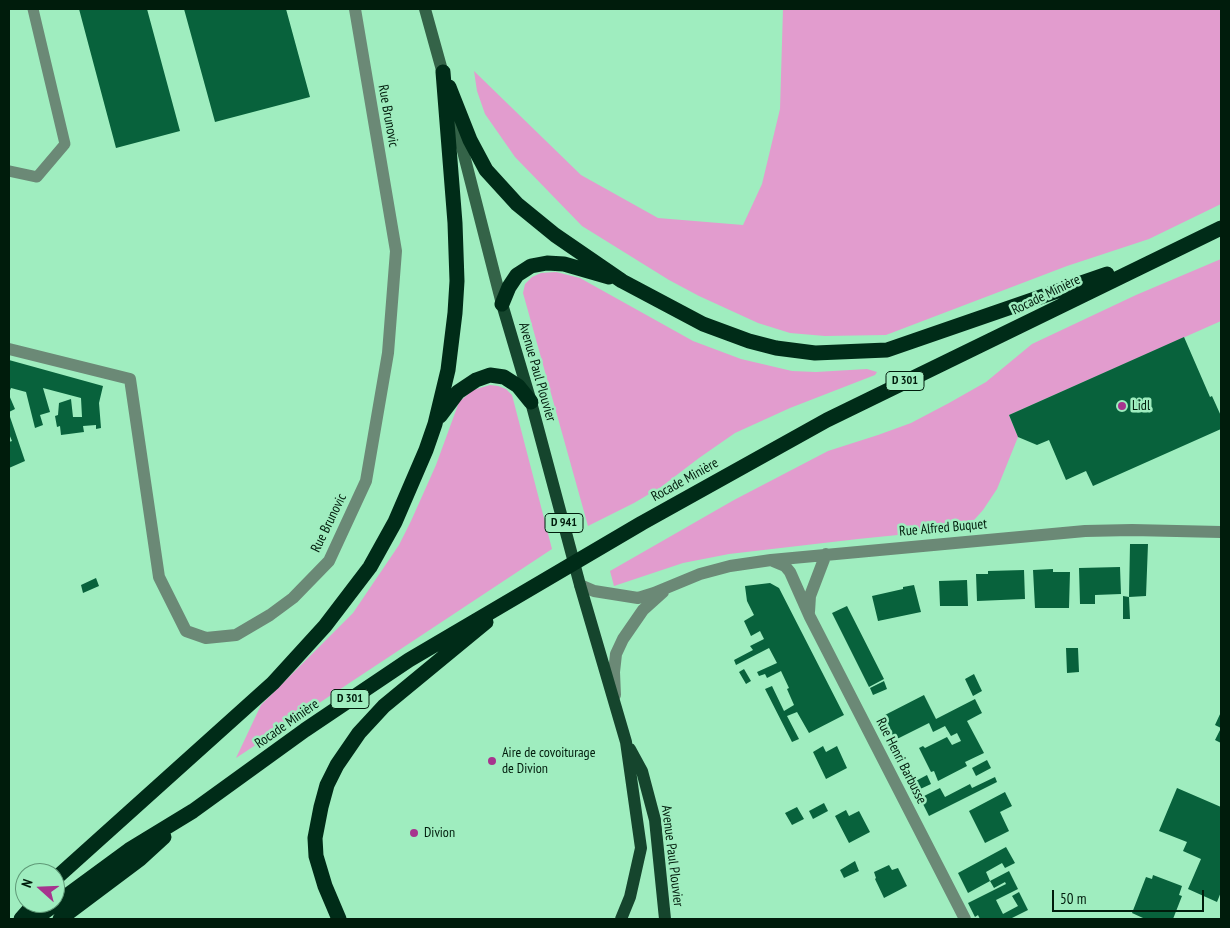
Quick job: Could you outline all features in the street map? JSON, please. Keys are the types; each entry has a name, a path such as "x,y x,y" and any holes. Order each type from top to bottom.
{"highway":[{"path":"443,72 470,140 486,170 524,210 554,235 622,281 702,324 776,348 815,353 887,350 1174,250"},
{"path":"65,870 273,683 325,626 370,567 395,522 426,450 435,424 448,370 457,280 456,223 443,72"},
{"name":"Rocade Minière","path":"35,919 129,850 194,811 306,730 408,660 642,522 827,420 1221,228"},
{"path":"502,304 509,287 517,275 531,266 547,263 564,264 622,281"},
{"path":"435,424 458,392 476,380 490,376 504,377 518,386 531,402"},
{"path":"339,919 324,886 316,856 315,838 327,786 337,765 359,733 384,706 455,650 514,598"},
{"name":"Rocade Minière","path":"60,919 140,858 194,811"}],"main road":[{"name":"Avenue Paul Plouvier","path":"425,9 443,72 502,304 626,742 641,848 630,897 621,919"},
{"name":"Avenue Paul Plouvier","path":"626,742 642,771 655,820 665,919"}],"street":[{"name":"Rue Brunovic","path":"9,349 130,378 159,577 186,630 206,638 236,635 270,615 293,598 329,561 366,481 388,354 396,251 355,9"},
{"name":"Rue Alfred Buquet","path":"580,585 594,591 638,598 700,574 730,566 771,560 1085,531 1221,532"},
{"name":"Rue Henri Barbusse","path":"810,617 810,596 826,554"},
{"name":"Rue Henri Barbusse","path":"771,560 779,562 790,572 810,617 965,919"},
{"name":"Rue Alfred Buquet","path":"616,709 614,672 616,654 632,624 643,610 671,586"}],"lane":[{"path":"9,171 37,177 65,144 33,9"}],"shaded area":[{"path":"783,9 1221,9 1221,204 1149,239 1067,266 886,335 825,336 790,333 758,323 699,296 669,280 582,226 515,157 485,114 477,91 474,71 581,175 658,218 743,225 762,184 780,109"},
{"path":"1221,259 1221,321 1009,415 1018,437 997,489 983,510 967,528 729,554 683,563 614,586 610,571 734,500 828,451 911,423 986,382 1032,344 1136,295"},
{"path":"556,272 580,278 693,341 741,359 792,371 816,372 867,369 877,372 875,375 790,408 735,433 661,487 588,526 523,293 525,284 532,277 541,273"},
{"path":"490,385 506,389 512,395 552,549 236,758 261,705 353,613 399,545 436,465 459,402 473,390"}],"building":[{"path":"79,9 147,9 180,131 116,148"},
{"path":"184,9 286,9 310,97 215,122"},
{"name":"Lidl","path":"1184,337 1210,397 1212,396 1221,416 1221,429 1093,486 1086,471 1066,480 1049,440 1037,445 1018,437 1009,415"},
{"path":"9,360 103,386 99,403 101,428 96,429 96,425 83,426 84,432 61,435 60,426 57,427 55,416 58,415 59,403 71,399 73,417 82,417 81,398 43,388 50,412 40,415 43,425 35,428 26,392 11,388 9,393"},
{"path":"9,395 15,409 9,412"},
{"path":"9,414 25,461 9,468 9,442 12,441 9,434"},
{"path":"1130,544 1148,544 1146,596 1129,597"},
{"path":"1120,567 1121,594 1095,595 1095,604 1080,604 1079,568"},
{"path":"1053,569 1053,572 1070,572 1069,608 1035,608 1033,570"},
{"path":"1024,570 1025,599 977,601 976,574 988,574 988,571"},
{"path":"96,578 99,586 83,593 81,585"},
{"path":"967,580 968,606 940,606 939,581"},
{"path":"770,583 779,588 844,715 809,733 797,712 787,716 799,739 792,742 765,689 772,686 784,711 794,705 781,671 767,678 765,674 759,676 757,672 777,663 769,648 736,665 734,660 753,650 750,646 764,639 760,631 751,636 744,621 754,615 747,601 745,586"},
{"path":"914,585 921,612 878,621 872,596"},
{"path":"1123,596 1129,597 1130,619 1123,619"},
{"path":"847,606 884,679 869,687 832,613"},
{"path":"1066,648 1078,648 1079,672 1067,673"},
{"path":"744,669 751,681 746,684 739,672"},
{"path":"974,674 982,691 973,696 965,679"},
{"path":"884,681 887,689 873,695 870,688"},
{"path":"924,695 936,719 975,699 982,713 967,721 984,753 965,762 967,766 938,781 934,771 931,772 919,748 923,746 925,748 947,737 952,745 961,741 957,733 951,736 945,726 933,732 929,723 895,740 883,716"},
{"path":"1221,712 1221,728 1215,725"},
{"path":"1221,728 1221,743 1215,740"},
{"path":"823,746 826,752 837,746 847,768 826,779 813,752"},
{"path":"987,760 991,768 976,776 972,768"},
{"path":"927,775 931,784 916,791 912,783"},
{"path":"995,777 997,782 929,816 920,798 940,788 945,797 970,784 972,788"},
{"path":"1177,788 1221,807 1221,892 1217,902 1188,889 1201,859 1183,851 1187,842 1159,831"},
{"path":"1005,792 1012,806 1000,812 1009,831 985,843 969,811"},
{"path":"824,803 828,811 813,819 809,811"},
{"path":"797,807 804,819 792,825 785,813"},
{"path":"846,810 849,816 859,811 870,832 849,843 835,816"},
{"path":"1006,847 1015,863 1005,868 1002,863 986,872 990,881 968,893 958,873"},
{"path":"855,861 859,871 844,878 840,870"},
{"path":"889,865 892,870 898,868 907,886 884,898 875,879 874,872"},
{"path":"1009,871 1018,889 996,900 1003,914 1018,906 1012,896 1019,892 1028,910 1010,919 980,919 978,915 975,917 968,903 1006,884 1005,882 994,888 990,881"},
{"path":"1153,875 1182,886 1179,895 1182,896 1173,919 1143,919 1132,913 1146,877 1152,879"}],"place":[{"name":"Lidl","path":"1122,406"},
{"name":"Aire de covoiturage de Divion","path":"492,761"},
{"name":"Divion","path":"414,833"}]}
